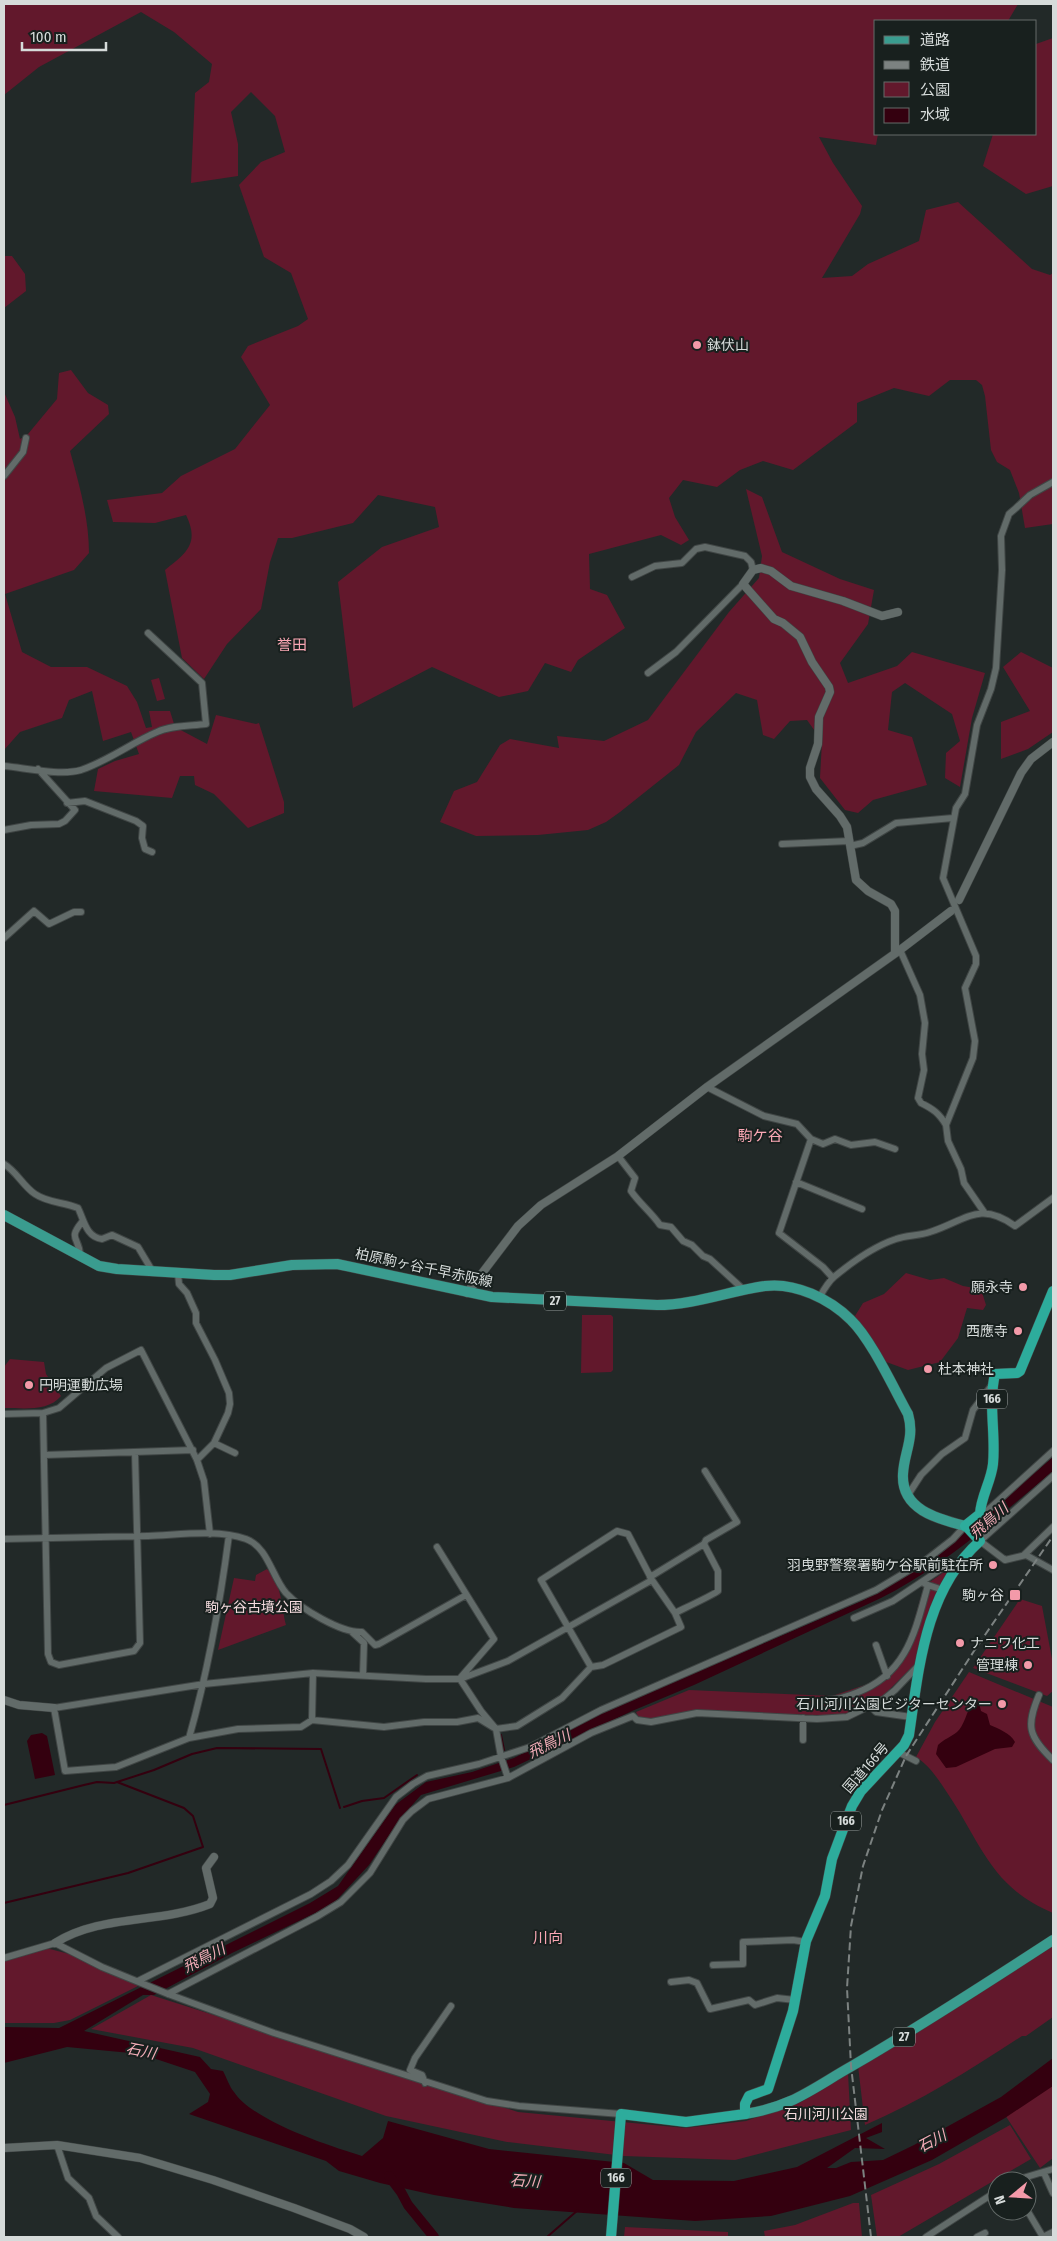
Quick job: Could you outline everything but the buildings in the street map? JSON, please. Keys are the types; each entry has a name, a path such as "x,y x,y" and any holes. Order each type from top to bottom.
{"highway":[{"name":"166","path":"980,1514 980,1506 991,1473 993,1460 993,1384 995,1374 1016,1373 1020,1371 1053,1291"},
{"path":"979,1539 966,1527 980,1514"},
{"name":"国道166号","path":"745,2114 745,2104 749,2096 768,2089 772,2079 795,2000 806,1942 825,1896 832,1859 852,1806 874,1776 898,1752 908,1735 920,1664 930,1621 943,1590 958,1564 979,1539"},
{"path":"621,2116 686,2122 745,2114"},
{"name":"166","path":"611,2237 621,2116"}],"main road":[{"name":"柏原駒ヶ谷千早赤阪線","path":"4,1215 92,1263 109,1268 153,1272 230,1275 292,1265 337,1264 467,1293 526,1300 673,1305 744,1290 781,1285 818,1298 852,1320 864,1337 908,1414 911,1435 903,1474 908,1495"},
{"path":"908,1495 922,1512 966,1527"},
{"name":"27","path":"745,2114 760,2112 798,2099 898,2040 1053,1940"}],"street":[{"path":"4,476 23,452 26,438"},
{"path":"946,1125 973,1058 975,1041 965,988 976,964 976,956 943,878 953,818 956,808 965,794 977,725 991,689 996,668 1002,570 1001,536 1009,514 1030,495 1053,482"},
{"path":"632,577 655,566 682,563 696,549 705,547 745,556 751,562 753,570"},
{"path":"648,673 676,652 743,584 753,570 758,568 771,571 791,586 843,601 882,616 898,612"},
{"path":"743,584 774,619 783,623 800,637 812,662 829,687 830,692 819,717 818,744 810,768 810,776 816,789 844,822 856,880 868,891 891,904 895,911 898,952 920,995 925,1023 924,1070 918,1098 921,1103 934,1108 946,1125 948,1141 961,1169 964,1183 984,1212"},
{"path":"4,766 68,772 81,770 121,753 157,731 172,727 206,724 202,683 148,633"},
{"path":"960,900 1021,773 1031,759 1053,742"},
{"path":"4,830 30,825 59,824 65,821 75,810 38,770"},
{"path":"67,803 86,801 136,821 143,826 142,838 145,849 152,852"},
{"path":"782,844 864,843 896,823 953,818"},
{"path":"4,938 34,911 49,924 74,912 82,912"},
{"path":"467,1293 518,1226 552,1197 618,1156 708,1087 951,912"},
{"path":"708,1087 764,1116 797,1124 811,1139 823,1144 835,1139 851,1145 874,1142 895,1149"},
{"path":"811,1139 779,1233 823,1267 833,1278"},
{"path":"618,1156 635,1178 631,1190 642,1207 651,1212 660,1226 670,1228 683,1242 710,1259 744,1290"},
{"path":"4,1164 13,1170 29,1190 37,1195 78,1208 82,1222 94,1236 99,1239 112,1235 138,1247 153,1272"},
{"path":"796,1182 862,1209"},
{"path":"818,1298 833,1278 877,1248 897,1238 930,1232 954,1221 984,1212 1002,1216 1015,1226 1053,1198"},
{"path":"80,1256 74,1231 82,1222"},
{"path":"178,1273 179,1284 187,1293 196,1313 196,1323 229,1393 230,1404 228,1413 214,1443 197,1460"},
{"path":"4,1414 43,1413 59,1408 106,1368 141,1350 197,1460 204,1481 210,1534"},
{"path":"908,1495 921,1475 942,1454 965,1438 976,1404 993,1384"},
{"path":"43,1413 48,1654 51,1662 59,1665 134,1651 140,1643 135,1453"},
{"path":"214,1443 235,1453"},
{"path":"44,1455 193,1450"},
{"path":"980,1514 987,1511 1053,1451"},
{"path":"4,1700 19,1705 54,1708 204,1684 313,1673 460,1679 508,1661 568,1627 651,1579 704,1544 706,1540 736,1522 706,1471"},
{"path":"1053,1478 979,1539 1005,1560 1024,1555 1053,1527"},
{"path":"141,1983 311,1894 331,1881 352,1859 396,1797 427,1776 501,1759 530,1747 601,1710 876,1590 926,1560 966,1527"},
{"path":"54,1708 65,1771 116,1767 189,1738 238,1729 301,1727 312,1720 384,1727 424,1722 458,1722 478,1718 496,1729 517,1726 562,1698 590,1667 603,1665 681,1627 676,1613 651,1579 628,1534 617,1531 541,1580 590,1667"},
{"path":"4,1539 210,1534 247,1540 258,1547 286,1593 299,1604 342,1629 362,1632 375,1644 379,1644 466,1595"},
{"path":"189,1738 204,1684 220,1603 229,1536"},
{"path":"676,1613 703,1598 715,1595 718,1591 718,1571 704,1544"},
{"path":"436,1547 494,1640 460,1679"},
{"path":"1024,1555 1053,1570"},
{"path":"854,1618 893,1601 925,1584 947,1565"},
{"path":"925,1584 943,1590"},
{"path":"826,1700 842,1698 869,1688 887,1676 907,1650 916,1629 925,1584"},
{"path":"352,1632 364,1643 363,1675"},
{"path":"876,1650 887,1676"},
{"path":"168,1994 318,1916 341,1902 370,1873 403,1820 428,1799 507,1776 584,1737 633,1716 636,1720 651,1722 696,1713 847,1718 895,1690 920,1664"},
{"path":"312,1720 313,1673"},
{"path":"460,1679 481,1711 496,1729 501,1759 507,1776"},
{"path":"1039,1695 1031,1714 1030,1726 1033,1736 1053,1760"},
{"path":"870,1706 876,1712 911,1716"},
{"path":"802,1740 804,1718"},
{"path":"898,1752 916,1761"},
{"path":"4,1958 55,1943 103,1924 176,1914 210,1904 213,1898 206,1868 214,1857"},
{"path":"713,1966 743,1964 743,1942 793,1940 806,1942"},
{"path":"55,1943 102,1967 168,1994 274,2033 426,2083 487,2101 621,2116"},
{"path":"671,1982 689,1980 697,1983 710,2009 741,2000 749,2000 754,2005 777,1998 795,2000"},
{"path":"426,2083 422,2075 410,2070 412,2064 451,2006"},
{"path":"56,2145 68,2178 90,2198 96,2216 118,2237"},
{"path":"4,2148 56,2145 149,2160 294,2208 350,2229 364,2237"},
{"path":"1037,2175 1053,2168"},
{"path":"1044,2173 1053,2193"},
{"path":"926,2237 987,2198"},
{"path":"1034,2221 1043,2237 1053,2232"},
{"path":"977,2237 985,2233"}],"green space":[{"path":"4,4 1018,4 1009,20 874,20 874,135 878,135 876,145 819,137 833,163 862,206 860,214 822,278 852,276 868,264 919,241 926,210 958,202 1032,269 1050,275 1053,273 1053,524 1025,528 1019,493 1010,470 997,462 991,450 982,385 976,380 950,380 929,396 894,388 857,403 857,422 793,470 763,461 740,470 717,487 683,480 669,498 675,517 689,540 681,545 661,535 589,554 590,589 607,595 625,628 578,660 571,672 545,663 528,691 499,697 432,667 353,708 338,582 382,547 439,527 435,507 378,495 353,523 292,538 278,538 270,562 261,609 227,644 204,679 182,658 165,570 185,553 189,547 192,533 186,515 155,523 113,522 107,500 162,493 181,476 235,449 270,405 241,357 248,346 298,326 308,319 291,273 264,257 239,185 261,162 285,152 275,116 251,92 231,112 238,144 238,176 191,183 195,93 209,82 212,64 174,32 141,12 39,67 4,95"},
{"path":"1053,38 1053,186 1026,194 983,166 993,135 1037,135 1037,44"},
{"path":"4,256 12,256 25,274 26,291 4,308"},
{"path":"71,370 88,393 108,405 109,414 70,451 85,514 89,553 74,570 5,594 22,652 51,667 87,667 127,686 137,702 146,728 152,727 149,711 170,711 175,727 207,744 216,715 256,724 259,723 284,802 284,813 248,828 214,794 195,785 194,776 180,776 172,798 94,791 98,769 115,761 139,754 131,732 103,741 92,691 69,700 62,718 20,732 4,750 4,392 15,417 20,439 28,434 57,399 59,373"},
{"path":"746,489 762,497 782,552 840,579 874,590 868,624 840,663 848,683 897,666 912,652 985,673 972,718 960,787 945,778 946,753 960,741 952,714 905,683 892,692 888,730 912,737 927,785 873,800 858,813 845,810 820,778 822,741 807,720 790,721 774,739 763,735 757,700 736,693 696,732 679,765 606,822 588,830 538,835 476,836 440,822 454,791 477,782 500,745 510,739 559,748 557,736 604,741 648,720 729,612 759,578 762,556"},
{"path":"1021,652 1053,668 1053,732 1028,749 1001,759 1001,722 1030,711 1003,667"},
{"path":"159,678 165,699 157,701 151,680"},
{"path":"906,1273 930,1280 944,1278 963,1286 981,1289 986,1305 983,1310 967,1308 958,1338 940,1362 908,1370 881,1360 855,1316 863,1303 884,1294"},
{"path":"582,1315 611,1315 613,1317 613,1370 611,1372 581,1373"},
{"name":"円明運動広場","path":"10,1359 44,1362 46,1374 61,1396 56,1401 42,1407 4,1408 4,1367"},
{"path":"950,1568 916,1663 879,1700 845,1716 694,1711 648,1719 639,1718 636,1712 689,1690 832,1696 874,1682 905,1653 924,1586"},
{"name":"駒ヶ谷古墳公園","path":"267,1569 276,1581 286,1625 218,1650 234,1578 255,1581 256,1575"},
{"path":"1020,1599 1042,1606 1053,1664 1053,1691 1047,1696 973,1668"},
{"path":"969,1672 1053,1707 1053,1913 1015,1890 1001,1876 989,1861 940,1782 929,1768 916,1757 935,1722"},
{"name":"石川河川公園","path":"1053,1944 1053,2017 1026,2036 1022,2036 946,2084 906,2106 865,2125 858,2066"},
{"path":"46,1948 73,1955 140,1985 70,2020 54,2023 4,2023 4,1960"},
{"name":"石川河川公園","path":"151,1995 518,2112 685,2128 746,2121 801,2102 848,2073 851,2130 735,2160 624,2156 507,2142 386,2116 193,2048 91,2029"},
{"path":"1053,2080 1053,2158 1040,2168 1005,2115"},
{"path":"1010,2125 1031,2159 1011,2171 987,2171 987,2185 898,2237 877,2237 871,2195 939,2164"},
{"path":"853,2203 859,2203 862,2237 765,2237 764,2231 795,2225"},
{"path":"625,2227 728,2232 728,2237 624,2237"}],"water":[{"path":"1053,1457 1053,1471 992,1523 928,1571 905,1585 881,1598 694,1685 632,1711 514,1767 421,1795 400,1819 369,1865 332,1905 232,1953 154,1995 143,1995 84,2031 200,2057 211,2069 223,2071 234,2092 257,2113 312,2139 362,2156 383,2138 388,2121 489,2149 624,2163 653,2180 734,2181 797,2167 882,2123 882,2132 866,2138 885,2149 855,2148 827,2168 836,2168 851,2162 883,2160 914,2145 1001,2097 1053,2058 1053,2086 1005,2118 932,2160 850,2196 771,2216 695,2221 514,2208 434,2195 380,2183 339,2171 326,2161 189,2114 208,2102 210,2094 195,2072 141,2054 67,2047 4,2063 4,2027 59,2028 310,1903 338,1886 395,1805 426,1782 472,1772 514,1758 599,1714 864,1600 937,1556"},
{"path":"976,1701 979,1703 981,1711 987,1714 990,1725 1007,1734 1015,1742 1012,1747 995,1749 956,1767 946,1768 936,1754 938,1745 955,1734 963,1723 971,1704"},
{"path":"42,1733 47,1736 55,1775 35,1779 27,1741 31,1735"}],"waterway":[{"path":"501,1735 504,1750"},
{"path":"4,1805 97,1782 114,1783 154,1770 192,1754 217,1748 321,1749 340,1808"},
{"path":"344,1807 362,1801 384,1798 417,1775"},
{"path":"4,1903 128,1873 203,1847 193,1816 184,1808 117,1782"},
{"path":"389,2176 408,2205 434,2237"},
{"path":"547,2237 578,2210"}],"railway":[{"path":"871,2237 851,2066 847,1988 851,1926 863,1866 882,1810 906,1756 974,1651 1053,1536"}],"place":[{"name":"鉢伏山","path":"697,345"},
{"name":"願永寺","path":"1023,1287"},
{"name":"西應寺","path":"1018,1331"},
{"name":"杜本神社","path":"928,1369"},
{"name":"円明運動広場","path":"29,1385"},
{"name":"羽曳野警察署駒ケ谷駅前駐在所","path":"993,1565"},
{"name":"駒ヶ谷","path":"1015,1595"},
{"name":"ナニワ化工","path":"960,1643"},
{"name":"管理棟","path":"1028,1665"},
{"name":"石川河川公園ビジターセンター","path":"1002,1704"}],"district":[{"name":"誉田","path":"292,645"},
{"name":"駒ケ谷","path":"760,1136"},
{"name":"川向","path":"548,1938"}],"water label":[{"name":"飛鳥川","path":"989,1521"},
{"name":"飛鳥川","path":"549,1744"},
{"name":"飛鳥川","path":"204,1958"},
{"name":"石川","path":"141,2051"},
{"name":"石川","path":"932,2141"},
{"name":"石川","path":"525,2181"}]}
